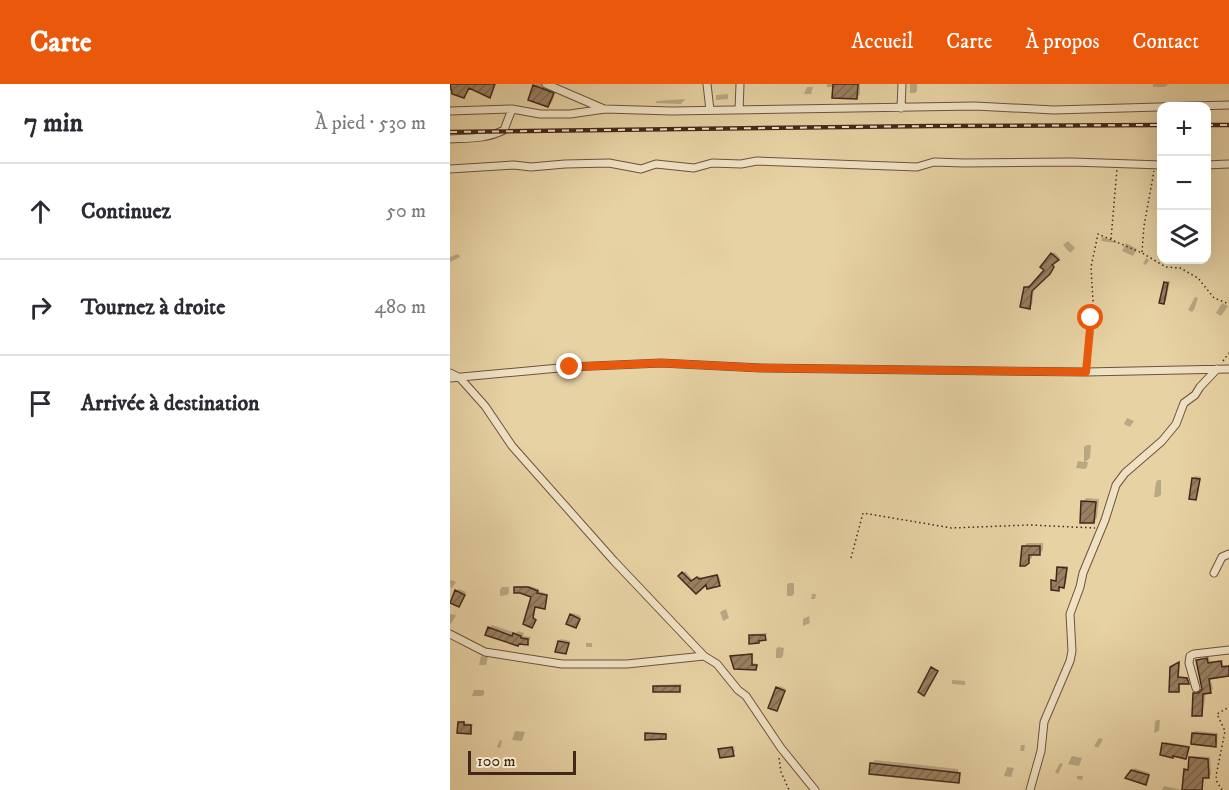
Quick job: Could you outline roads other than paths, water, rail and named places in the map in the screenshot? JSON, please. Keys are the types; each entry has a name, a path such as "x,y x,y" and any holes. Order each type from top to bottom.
{"street":[{"path":"546,84 604,109"},
{"path":"707,84 710,110"},
{"path":"739,110 740,84"},
{"path":"901,108 902,84"},
{"path":"450,111 512,109 540,114 570,114 604,109 739,110 975,106 1054,110 1229,105"},
{"path":"450,139 486,137 497,134 504,130 512,109"},
{"path":"450,169 514,165 531,168 565,164 609,163 641,169 656,164 694,168 712,163 741,164 757,161 917,167 946,162 1157,165"},
{"path":"1211,165 1229,164"},
{"path":"450,378 570,367 661,363 761,368 1086,372 1229,369"},
{"path":"1030,790 1041,751 1044,722 1071,661 1071,614 1083,573 1102,529 1111,497 1119,479 1162,441 1176,424 1184,404 1195,395 1217,369"},
{"path":"450,373 460,378 485,406 512,446 614,561 704,656 717,664 738,690 746,696 781,748 815,790"},
{"path":"1214,573 1222,557 1229,554"},
{"path":"450,634 486,652 562,664 627,664 704,656"},
{"path":"1196,688 1189,663 1190,656 1229,650"}],"railway":[{"path":"450,132 1157,125"},
{"path":"1211,125 1229,125"}]}
